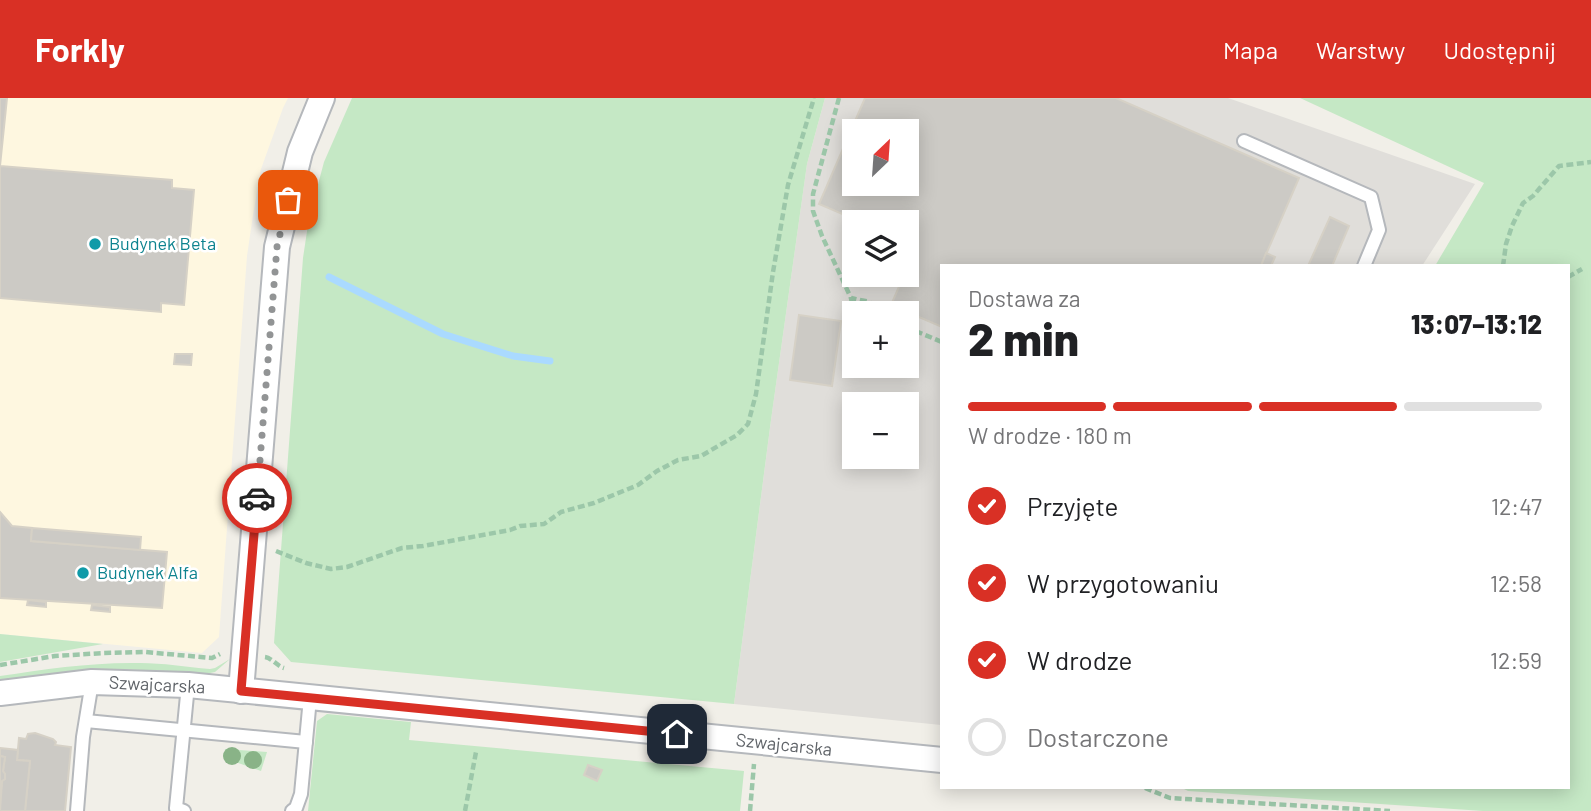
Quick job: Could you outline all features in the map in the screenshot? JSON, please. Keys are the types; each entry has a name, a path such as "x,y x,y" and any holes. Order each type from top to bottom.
{"street":[{"path":"241,691 277,247 300,152 322,98"},
{"name":"Szwajcarska","path":"0,693 92,682 188,685 940,760"}],"lane":[{"path":"1244,141 1371,197 1379,230 1365,264"},
{"path":"77,811 92,682"},
{"path":"184,811 176,808 188,685"},
{"path":"292,811 296,808 301,794 310,698"},
{"path":"86,721 306,742"}],"path":[{"path":"276,551 331,569 347,567 401,548 544,524 561,513 638,485 678,460 701,456 737,435 748,424 756,394 788,185 814,98"},
{"path":"839,98 813,194 813,211 852,301"},
{"path":"1503,264 1506,244 1523,203 1534,196 1559,166 1591,162"},
{"path":"1570,276 1582,269"},
{"path":"851,298 865,301"},
{"path":"919,332 940,341"},
{"path":"0,665 55,656 104,653 145,652 212,659 219,654 225,642"},
{"path":"268,646 268,657"},
{"path":"750,811 756,742"},
{"path":"465,811 476,752"},
{"path":"1148,789 1170,797 1390,811"}],"shaded area":[{"path":"0,98 288,98 261,169 253,215 247,256 219,637 202,653 0,634"},
{"path":"825,98 1228,98 1475,184 1423,264 940,264 940,725 734,704 807,164"}],"green space":[{"path":"352,98 825,98 807,164 734,704 291,662 274,643 303,258 309,218 324,162"},
{"path":"1300,98 1591,98 1591,811 1483,811 1188,791 1184,789 1570,789 1570,264 1436,264 1484,183"},
{"path":"0,634 103,644 0,662"},
{"path":"230,659 215,672 205,674 102,670 0,683 0,676 70,666 140,663 210,669"},
{"path":"327,714 411,722 409,740 744,771 740,811 308,811 317,721"},
{"path":"225,749 267,752 261,771 224,758"}],"building":[{"path":"0,98 7,98 0,166"},
{"path":"865,98 1116,98 1299,178 1262,264 940,264 940,326 919,317 919,301 893,301 899,287 919,287 919,210 842,210 842,214 819,204 842,151 842,196 919,196 919,119 856,119"},
{"name":"Budynek Beta","path":"0,166 172,180 172,188 194,190 184,305 161,303 161,312 0,298"},
{"path":"1330,217 1349,226 1333,264 1309,264"},
{"path":"1266,253 1275,257 1272,264 1262,264"},
{"path":"799,315 841,321 832,386 790,380"},
{"path":"175,354 192,354 191,365 174,364"},
{"name":"Budynek Alfa","path":"0,512 12,526 32,528 31,541 167,552 162,608 0,598"},
{"path":"32,528 141,537 140,550 31,541"},
{"path":"28,600 46,602 46,607 27,605"},
{"path":"92,605 110,607 110,612 91,610"},
{"path":"35,733 53,739 55,745 71,747 65,811 25,811 30,761 17,760 19,738 26,739 28,734"},
{"path":"0,748 18,750 17,760 30,761 25,811 0,811 5,757 0,756"},
{"path":"0,756 5,757 5,779 2,781 0,801"},
{"path":"588,765 602,770 597,781 584,775"}],"waterway":[{"path":"329,277 443,334 513,356 550,361"}],"way so far":[{"path":"257,498 277,247 288,200"}],"place":[{"name":"Budynek Beta","path":"95,244"},
{"name":"Budynek Alfa","path":"83,573"}],"route":[{"path":"257,498 241,691 677,734"}]}
